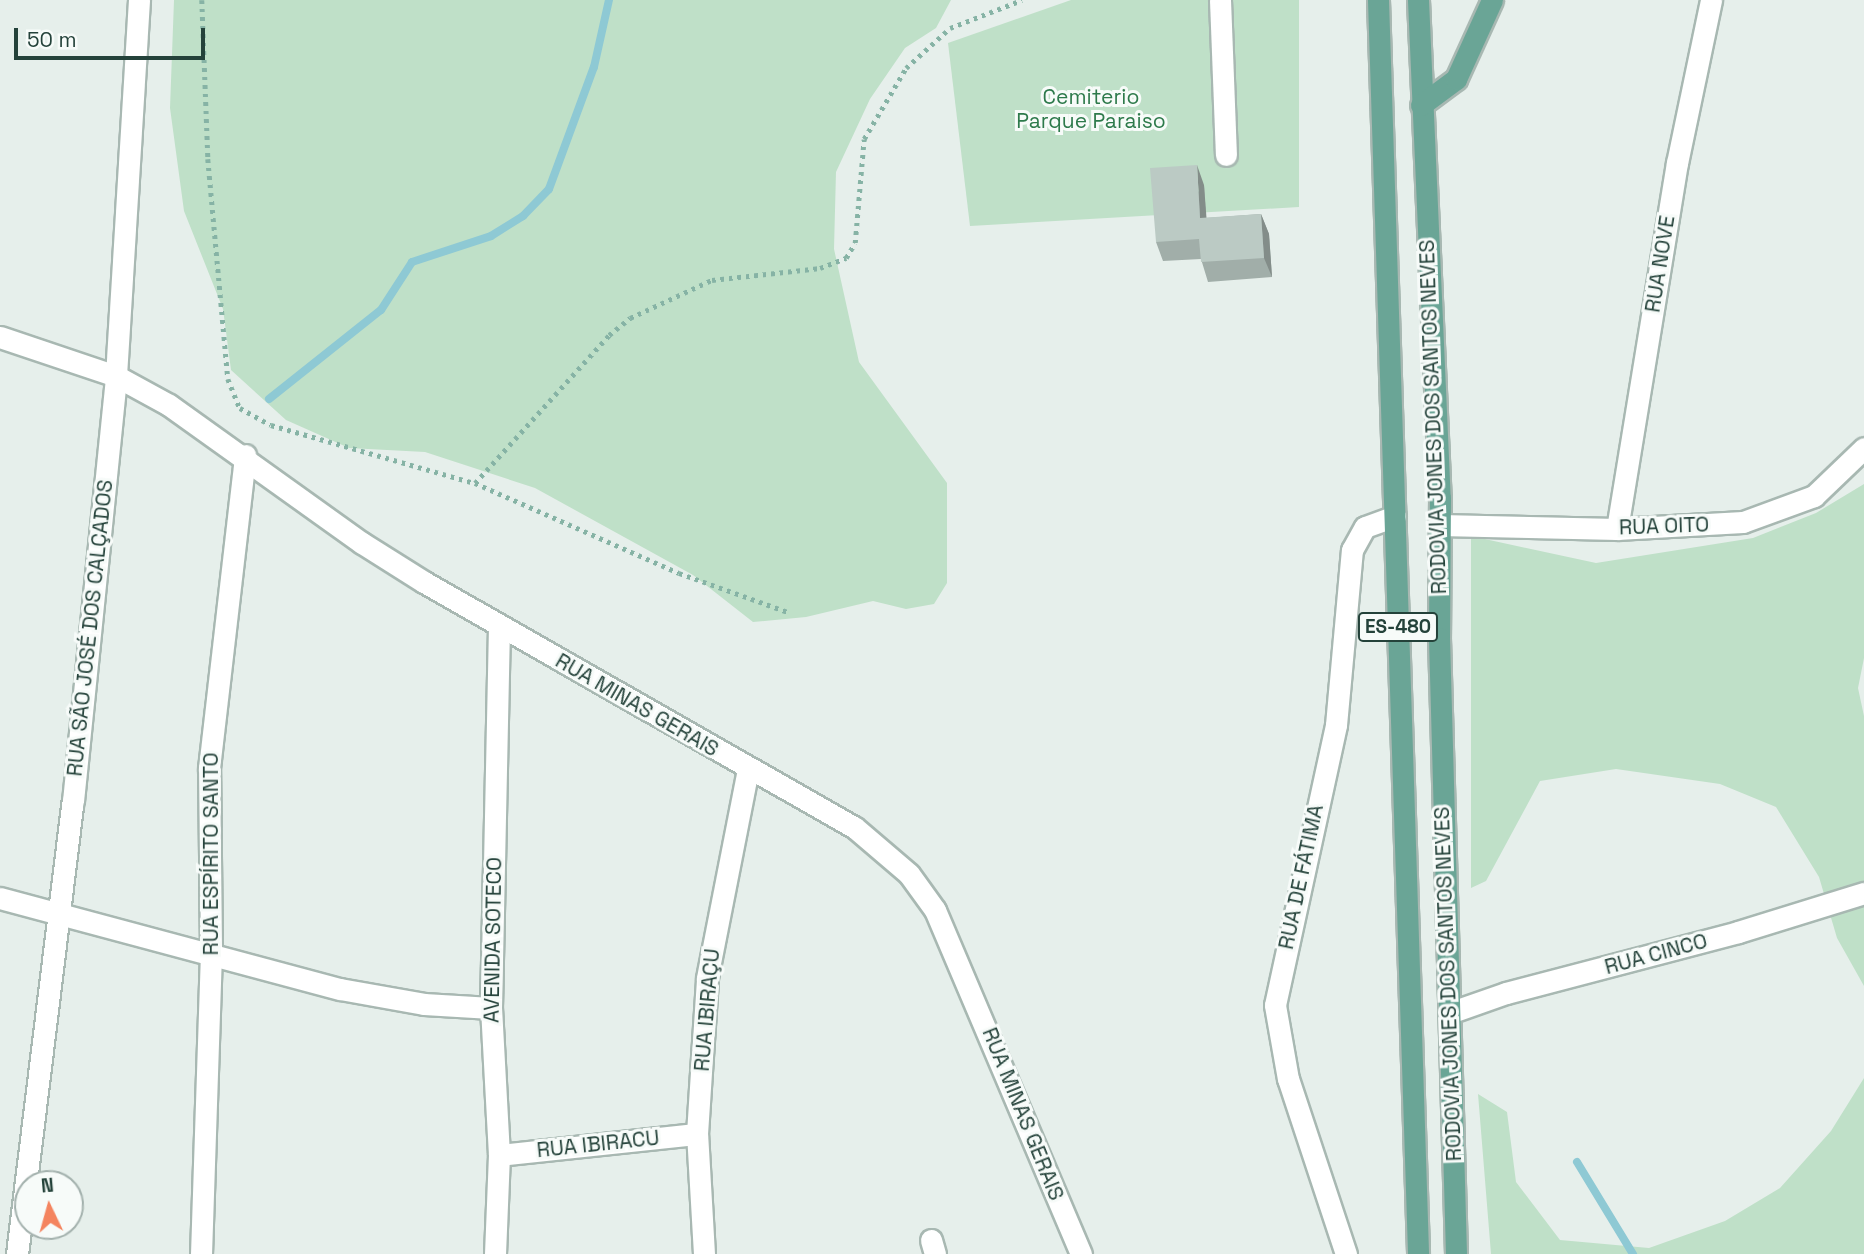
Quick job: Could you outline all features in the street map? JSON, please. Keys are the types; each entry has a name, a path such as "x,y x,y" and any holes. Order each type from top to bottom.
{"main road":[{"name":"RODOVIA JONES DOS SANTOS NEVES","path":"1378,0 1418,1254"},
{"name":"RODOVIA JONES DOS SANTOS NEVES","path":"1418,0 1440,525 1456,1254"},
{"path":"1421,105 1456,79 1492,0"}],"street":[{"name":"RUA SÃO JOSÉ DOS CALÇADOS","path":"17,1254 116,376 139,0"},
{"path":"1220,0 1226,155"},
{"name":"RUA NOVE","path":"1617,529 1677,163 1711,0"},
{"name":"RUA MINAS GERAIS","path":"0,337 116,376 245,455 362,544 748,769 854,827 921,890 967,976 1081,1254"},
{"name":"RUA OITO","path":"1440,525 1617,529 1728,523 1772,514 1814,496 1864,448"},
{"name":"RUA ESPÍRITO SANTO","path":"201,1254 211,951 209,768 245,455"},
{"name":"RUA DE FÁTIMA","path":"1346,1254 1288,1079 1275,1005 1336,725 1352,550 1365,527 1395,516"},
{"name":"AVENIDA SOTECO","path":"495,1254 499,1155 491,1008 499,625"},
{"name":"RUA IBIRAÇU","path":"704,1254 697,1133 707,978 748,769"},
{"name":"RUA CINCO","path":"1449,1013 1506,993 1738,932 1864,893"},
{"path":"0,898 57,915 211,951 381,998 491,1008"},
{"name":"RUA IBIRACU","path":"499,1155 697,1133"}],"path":[{"path":"202,0 208,159 228,379 240,408 271,425 475,483 679,573 788,612"},
{"path":"475,483 609,335 631,318 712,280 820,268 846,258 856,243 864,139 906,68 950,28 1022,0"}],"green space":[{"path":"174,0 951,0 936,28 905,48 870,99 836,172 834,249 859,362 947,483 947,583 934,604 906,609 873,601 806,617 753,622 693,575 535,488 425,452 349,448 286,420 231,370 223,309 184,211 170,108"},
{"name":"Cemiterio Parque Paraiso","path":"1071,0 1299,0 1299,207 970,226 948,43"},
{"path":"1864,484 1864,658 1858,688 1864,716 1864,986 1837,938 1819,877 1776,807 1720,784 1616,769 1540,781 1486,881 1471,888 1471,536 1596,563 1753,538 1816,513"},
{"path":"1864,1078 1864,1254 1491,1254 1478,1094 1507,1112 1516,1182 1560,1240 1649,1248 1725,1221 1780,1188 1831,1131"}],"building":[{"path":"1197,165 1200,218 1261,214 1264,258 1201,262 1199,239 1156,242 1150,168"}],"waterway":[{"path":"269,399 381,310 412,262 491,236 523,216 549,189 594,67 609,0"},
{"path":"1577,1162 1633,1254"}]}
